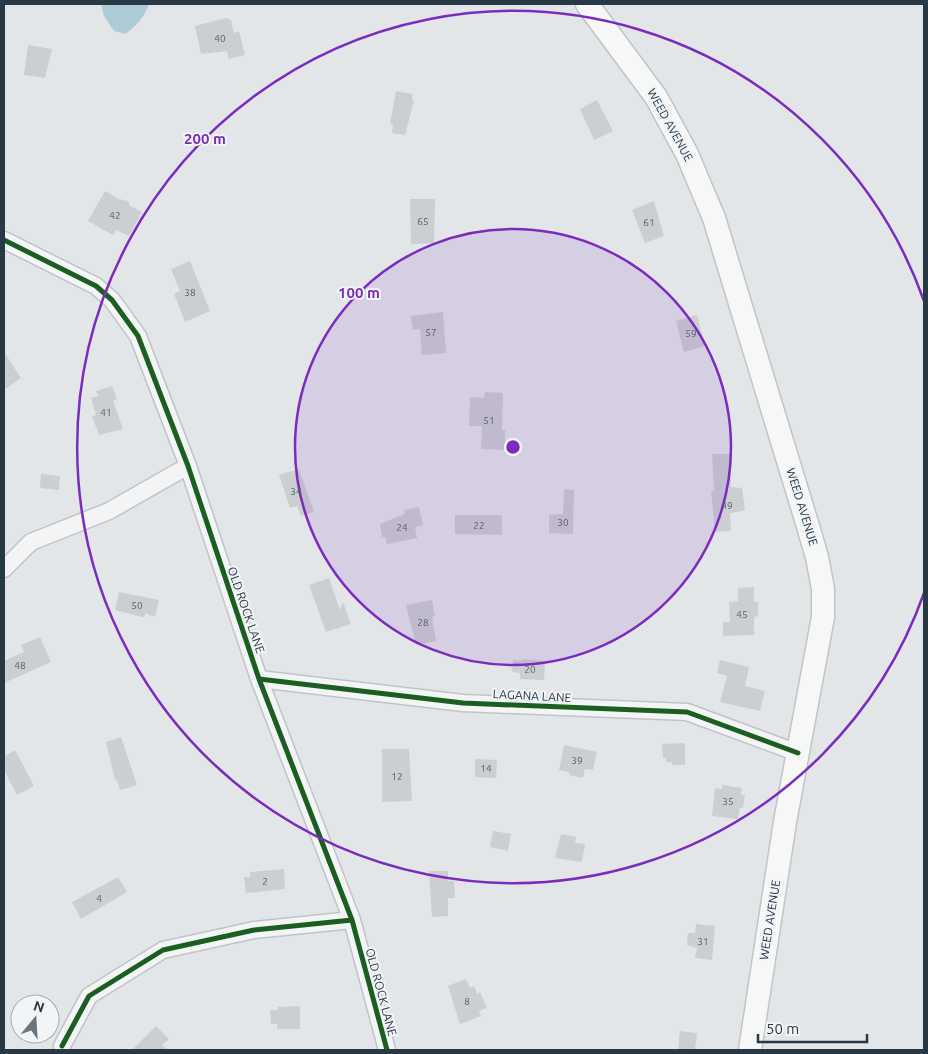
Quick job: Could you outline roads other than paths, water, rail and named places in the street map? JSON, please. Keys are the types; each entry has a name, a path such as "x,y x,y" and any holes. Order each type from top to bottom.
{"main road":[{"name":"WEED AVENUE","path":"587,4 656,97 687,154 714,218 815,549 822,589 823,617 798,753 750,1050"}],"street":[{"name":"OLD ROCK LANE","path":"4,240 96,286 112,300 138,336 188,466 259,679 352,920 387,1050"},
{"path":"4,569 30,542 109,511 188,466"},
{"name":"LAGANA LANE","path":"259,679 463,703 687,712 798,753"},
{"path":"62,1046 89,996 163,950 254,930 352,920"}],"water":[{"path":"101,4 149,4 140,21 125,34 114,31 104,16"}]}
